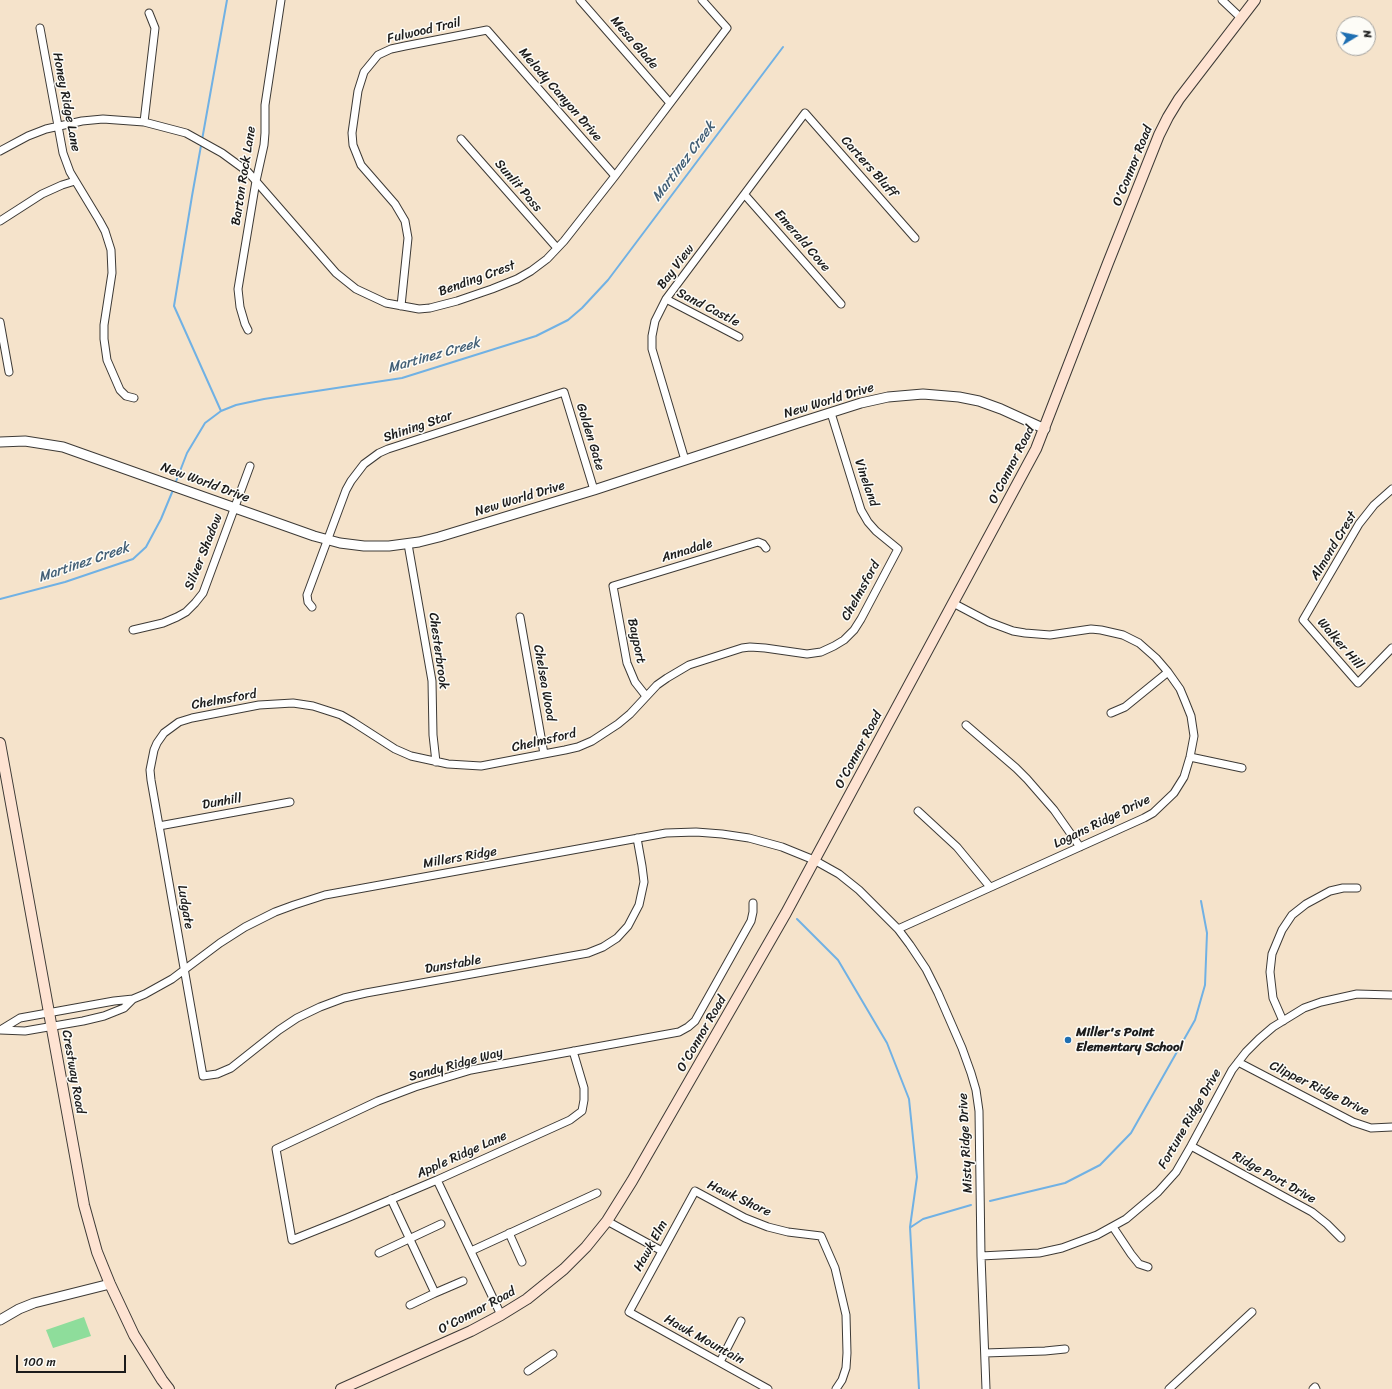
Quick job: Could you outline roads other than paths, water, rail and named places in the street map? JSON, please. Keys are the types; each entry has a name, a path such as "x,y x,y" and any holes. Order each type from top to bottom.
{"main road":[{"name":"O'Connor Road","path":"341,1389 471,1332 527,1299 564,1269 586,1247 607,1221 632,1181 742,990 1036,449 1162,129 1179,98 1255,0"},
{"name":"Crestway Road","path":"0,743 16,838 50,1012 84,1205 97,1252 110,1284 134,1335 169,1389"}],"street":[{"name":"Barton Rock Lane","path":"248,330 240,307 238,289 256,181 266,132 265,105 281,0"},
{"name":"Mesa Glade","path":"580,0 670,103"},
{"name":"Bending Crest","path":"0,151 28,136 58,126 82,121 103,119 144,122 171,128 191,135 234,160 248,172 336,273 356,289 386,303 401,306 430,308 492,290 517,279 547,259 557,248 615,176 727,28 702,0"},
{"path":"1222,0 1241,18"},
{"path":"144,122 155,28 149,14"},
{"name":"Honey Ridge Lane","path":"40,28 63,153 75,181 105,231 111,250 112,273 104,325 107,360 120,390 126,396 134,398"},
{"name":"Melody Canyon Drive","path":"487,30 615,176"},
{"name":"Fulwood Trail","path":"401,306 408,238 405,221 395,204 361,165 353,145 353,118 358,91 364,72 378,56 392,49 487,30"},
{"name":"Bay View","path":"685,460 652,349 652,336 655,321 666,300 805,113"},
{"name":"Carters Bluff","path":"805,113 915,238"},
{"name":"Sunlit Pass","path":"461,139 557,248"},
{"path":"0,221 42,194 58,186 75,181"},
{"name":"Emerald Cove","path":"745,195 841,304"},
{"name":"Sand Castle","path":"666,300 739,337"},
{"path":"0,322 9,372"},
{"name":"Golden Gate","path":"564,392 594,490"},
{"name":"Shining Star","path":"312,607 308,602 307,595 341,499 351,481 364,464 379,453 397,445 564,392"},
{"name":"New World Drive","path":"0,442 25,441 63,447 314,536 352,545 389,546 408,544 439,537 594,490 861,403 888,397 916,394 938,395 979,402 1001,409 1045,429"},
{"name":"Vineland","path":"831,413 861,510 868,522 876,531 898,549"},
{"name":"Silver Shadow","path":"133,630 170,621 186,612 203,593 250,466"},
{"name":"Almond Crest","path":"1303,620 1359,524 1374,505 1392,489"},
{"name":"Annadale","path":"613,586 758,542 763,544 766,548"},
{"name":"Chesterbrook","path":"408,544 432,681 433,735 436,762"},
{"name":"Chelmsford","path":"157,742 168,730 186,719 258,705 293,703 313,706 341,715 395,749 411,756 436,762 464,766 481,766 578,747 599,737 618,724 630,714 657,685 689,665 742,648 757,647 807,654 820,652 844,640 854,630 861,619 898,549"},
{"name":"Bayport","path":"613,586 629,670 635,682 646,696"},
{"name":"Logans Ridge Drive","path":"898,929 1144,818 1161,807 1174,793 1184,777 1194,736 1191,716 1180,689 1168,672 1148,650 1132,639 1111,631 1091,629 1050,634 1025,633 1000,627 953,603"},
{"name":"Chelsea Wood","path":"520,617 544,754"},
{"name":"Walker Hill","path":"1303,620 1358,683 1392,648"},
{"path":"1111,713 1125,707 1168,672"},
{"path":"966,725 1027,779 1054,810 1080,847"},
{"name":"Ludgate","path":"157,742 151,760 150,770 203,1076"},
{"path":"1190,757 1242,768"},
{"name":"Dunhill","path":"159,826 290,802"},
{"path":"918,811 957,847 990,887"},
{"name":"Millers Ridge","path":"1,1030 20,1018 133,999 145,994 184,971 220,943 245,927 275,912 324,895 666,833 696,832 749,838 782,847 814,860"},
{"name":"Dunstable","path":"203,1076 217,1074 230,1068 297,1018 344,998 588,953 603,947 617,938 628,926 639,905 644,882 637,838"},
{"name":"Misty Ridge Drive","path":"814,860 839,874 874,904 898,929 926,968 962,1048 976,1090 979,1111 981,1256 986,1389"},
{"path":"1283,1021 1273,998 1270,972 1272,954 1282,930 1292,915 1306,904 1330,891 1343,888 1357,888"},
{"name":"Sandy Ridge Way","path":"292,1240 276,1148 415,1087 472,1070 679,1032 695,1021 751,921 753,903"},
{"name":"Fortune Ridge Drive","path":"981,1256 1039,1253 1062,1248 1097,1235 1113,1227 1135,1212 1158,1192 1176,1172 1224,1083 1238,1062 1273,1026 1304,1008 1339,997 1357,994 1392,995"},
{"name":"Millers Ridge","path":"1,1030 25,1031 88,1020 124,1008 133,999"},
{"path":"85,1006 88,1020"},
{"path":"652,1037 653,1045"},
{"name":"Apple Ridge Lane","path":"292,1240 438,1180 570,1120 582,1111 584,1100 584,1088 573,1051"},
{"name":"Clipper Ridge Drive","path":"1238,1062 1359,1124 1371,1128 1392,1127"},
{"name":"Ridge Port Drive","path":"1191,1146 1312,1212 1341,1238"},
{"path":"438,1180 501,1315"},
{"name":"Hawk Shore","path":"695,1191 744,1218 768,1227 788,1232 821,1236 835,1268 846,1315 846,1368 842,1380 836,1389"},
{"name":"Hawk Elm","path":"629,1312 695,1191"},
{"path":"471,1251 597,1193"},
{"path":"392,1199 435,1293"},
{"path":"607,1221 662,1251"},
{"path":"379,1253 441,1224"},
{"path":"1113,1227 1139,1264 1148,1267"},
{"path":"509,1233 522,1262"},
{"path":"410,1305 463,1281"},
{"path":"0,1320 19,1309 34,1303 110,1284"},
{"name":"Hawk Mountain","path":"629,1312 768,1389"},
{"path":"1169,1389 1252,1312"},
{"path":"720,1362 741,1321"},
{"path":"985,1353 1065,1349"},
{"path":"528,1371 553,1354"}],"waterway":[{"path":"221,411 174,306 227,0"},
{"name":"Martinez Creek","path":"175,484 187,453 205,423 221,411 236,405 264,399 402,378 536,336 568,320 582,308 608,280 783,47"},
{"name":"Martinez Creek","path":"0,599 65,582 133,559 146,547 161,519 173,490"},
{"path":"990,1201 1065,1183 1100,1165 1131,1133 1195,1020 1205,985 1207,933 1201,901"},
{"path":"797,919 838,960 887,1043 909,1099 917,1177 910,1227 919,1389"},
{"path":"911,1227 923,1219 971,1205"}],"place":[{"name":"Miller's Point Elementary School","path":"1068,1040"}]}
